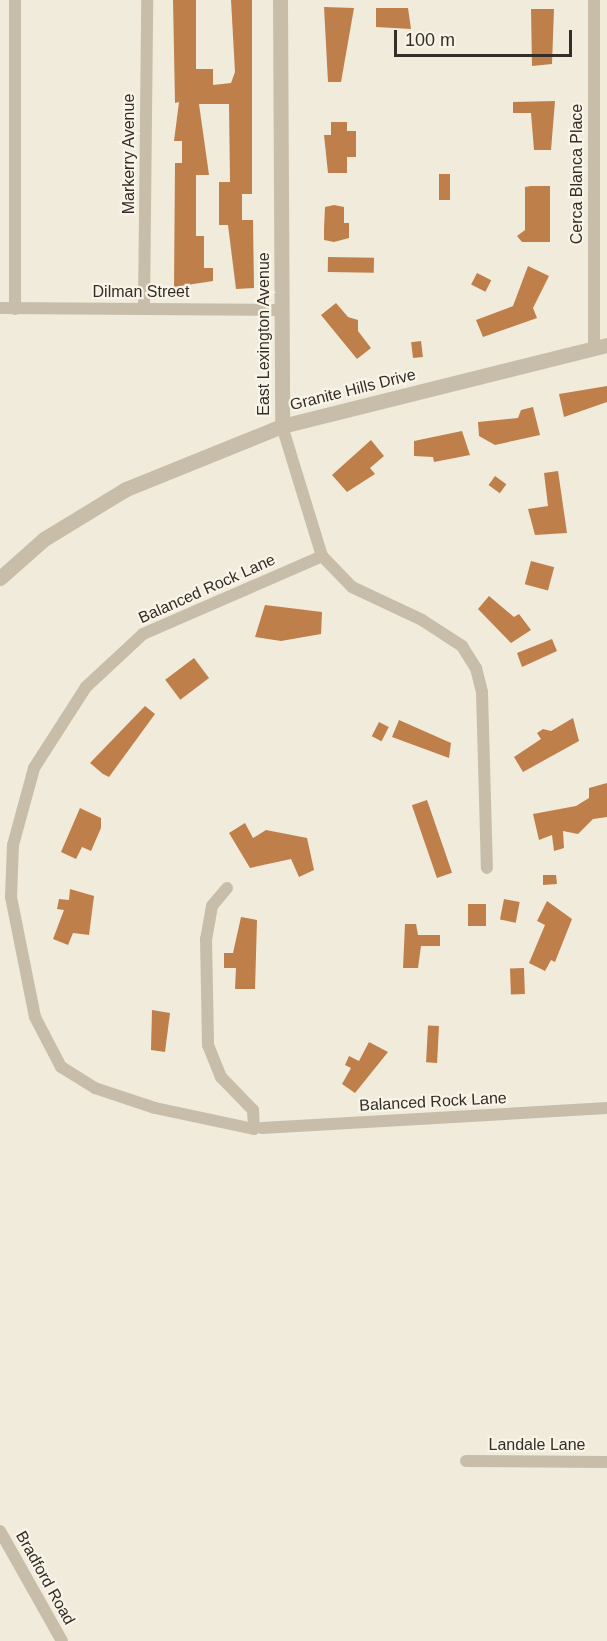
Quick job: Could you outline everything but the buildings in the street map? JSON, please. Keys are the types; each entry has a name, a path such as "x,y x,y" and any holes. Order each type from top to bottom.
{"street":[{"path":"15,0 15,309"},
{"name":"Markerry Avenue","path":"144,309 147,0"},
{"name":"East Lexington Avenue","path":"280,0 282,426 322,556"},
{"name":"Cerca Blanca Place","path":"594,0 600,346"},
{"name":"Dilman Street","path":"0,308 282,310"},
{"name":"Granite Hills Drive","path":"0,577 44,539 126,489 282,426 600,346"},
{"path":"322,556 362,593 422,620 462,646 476,668 482,692 487,868"},
{"name":"Balanced Rock Lane","path":"322,556 179,616 119,653 59,722 34,768 14,845 11,897 30,998 44,1042 61,1067 95,1088 155,1108 258,1128 607,1108"},
{"path":"227,888 212,906 206,939 208,1045 221,1077 253,1110 258,1128"},
{"name":"Landale Lane","path":"466,1461 607,1462"},
{"name":"Bradford Road","path":"0,1531 62,1641"}]}
